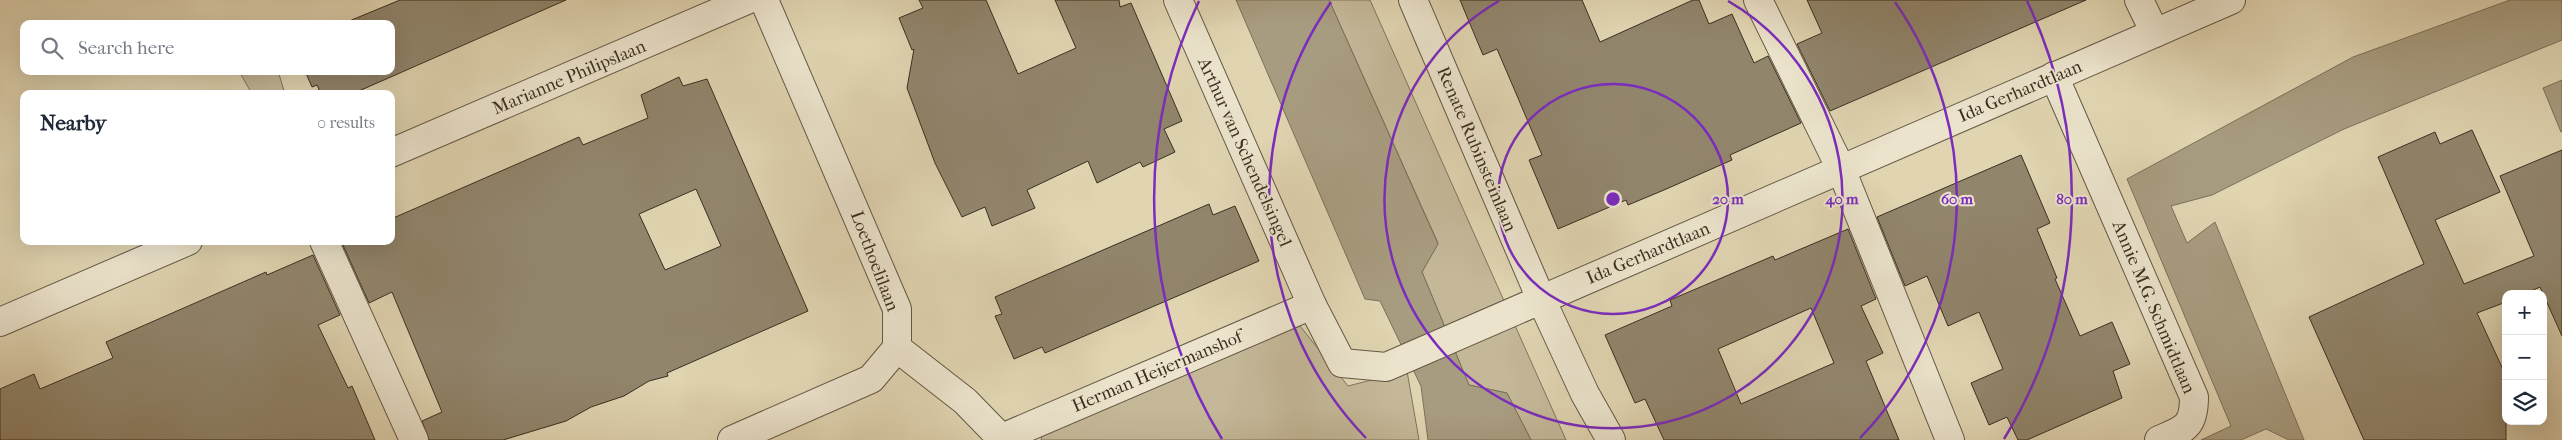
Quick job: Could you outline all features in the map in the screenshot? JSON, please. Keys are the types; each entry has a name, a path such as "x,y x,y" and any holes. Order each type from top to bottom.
{"street":[{"name":"Marianne Philipslaan","path":"395,151 747,0"},
{"name":"Loethoelilaan","path":"764,0 897,309 897,348"},
{"name":"Arthur van Schendelsingel","path":"1178,0 1312,305"},
{"name":"Renate Rubinsteinlaan","path":"1413,0 1541,299"},
{"path":"1758,0 1842,168 1950,440"},
{"path":"2139,0 2155,33"},
{"name":"Ida Gerhardtlaan","path":"1312,305 1342,363 1386,367 2231,0"},
{"name":"Annie M.G. Schmidtlaan","path":"2054,76 2194,397 2194,416 2183,430 2159,440"},
{"path":"0,322 179,245"},
{"path":"326,245 414,440"},
{"path":"1541,299 1585,394 1611,440"},
{"name":"Herman Heijermanshof","path":"1003,439 1312,305"},
{"path":"732,440 871,379 897,348 965,401 1003,439"}],"shaded area":[{"path":"1236,0 1329,0 1438,244 1422,272 1469,385 1507,393 1531,440 1428,440 1421,386 1380,301 1365,299"},
{"path":"1329,0 1370,0 1566,440 1531,440 1507,393 1469,385 1422,272 1438,243"},
{"path":"2510,0 2562,0 2562,40 2344,129 2212,195 2171,206 2187,243 2215,222 2304,440 2289,440 2266,429 2241,440 2201,440 2231,426 2127,179 2353,57"},
{"path":"241,75 279,75 284,90 250,90"},
{"path":"2562,80 2562,132 2561,132 2543,88"},
{"path":"1300,326 1348,386 1407,371 1419,440 1041,440 1042,436"}],"building":[{"path":"400,0 566,0 361,90 319,90 317,85 312,87 307,75 395,75 395,20 352,20"},
{"path":"919,0 986,0 1018,74 1076,48 1055,0 1119,0 1120,7 1131,3 1182,121 1164,129 1175,152 1143,167 1140,162 1097,183 1088,161 1027,190 1035,208 992,226 985,207 962,217 935,163 907,88 914,49 912,50 899,18 923,8"},
{"path":"1460,0 1582,0 1600,42 1693,0 1699,0 1709,24 1732,14 1754,63 1768,56 1801,123 1730,155 1732,160 1664,190 1628,205 1626,200 1558,229 1529,160 1542,155 1518,98 1497,49 1483,55"},
{"path":"1807,0 2086,0 1830,111 1797,44 1822,33"},
{"path":"679,77 683,86 707,79 808,311 667,373 668,376 649,381 624,396 591,407 566,421 503,440 429,440 422,421 442,412 392,292 369,303 343,245 395,245 395,217 579,137 583,145 648,118 641,95","holes":["696,189 721,246 665,270 639,214"]},
{"path":"2472,130 2500,192 2435,220 2464,284 2534,256 2500,176 2562,150 2562,336 2547,303 2547,290 2541,290 2540,287 2533,290 2502,290 2502,304 2477,313 2502,367 2502,425 2506,425 2506,440 2364,440 2309,317 2424,264 2378,157 2435,132 2440,144"},
{"path":"2021,155 2050,223 2037,229 2057,278 2055,279 2080,336 2112,322 2130,364 2113,371 2122,398 2027,440 2018,440 2007,417 1989,425 1971,383 2003,369 1979,312 1948,326 1927,276 1905,286 1877,217"},
{"path":"1209,204 1213,215 1235,206 1259,261 1045,353 1042,347 1014,359 995,316 1002,314 995,297"},
{"path":"1848,229 1876,299 1861,306 1883,353 1866,361 1899,440 1664,440 1645,399 1635,403 1605,335 1672,306 1670,300 1773,256 1775,260","holes":["1811,308 1834,363 1741,404 1718,349"]},
{"path":"313,255 340,315 318,325 348,388 352,386 375,440 0,440 0,389 34,374 40,389 113,358 106,342 266,272 267,275"}]}
